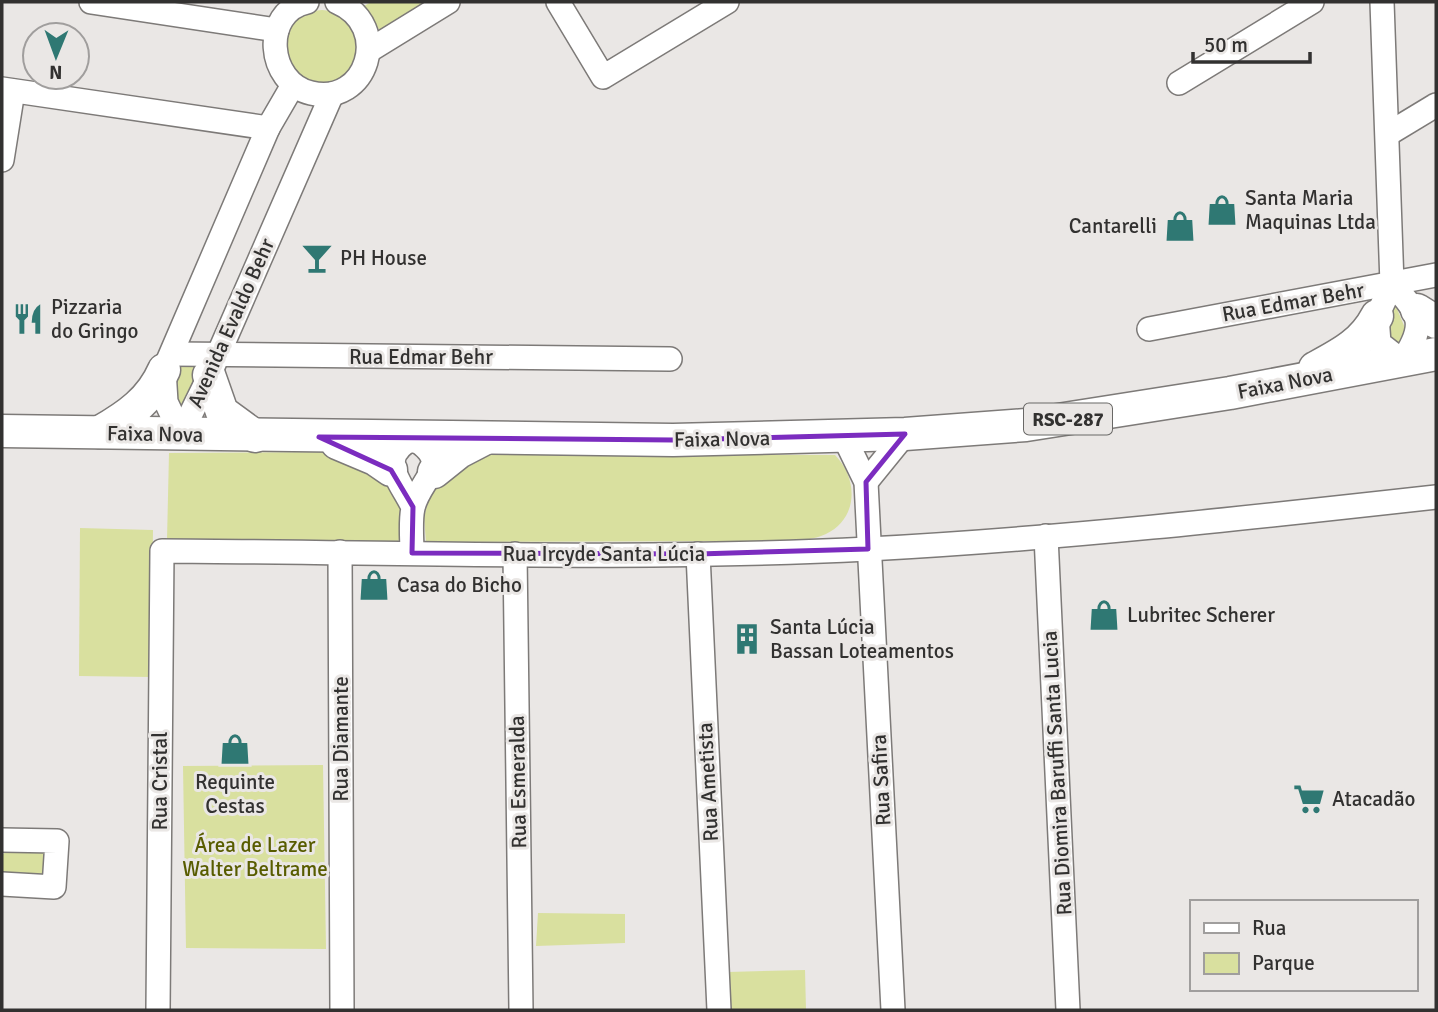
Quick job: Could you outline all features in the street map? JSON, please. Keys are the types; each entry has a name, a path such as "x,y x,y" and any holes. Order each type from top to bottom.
{"highway":[{"path":"1292,382 1357,344 1369,332 1377,316"},
{"name":"Faixa Nova","path":"2,431 484,439 844,437 905,434 1026,425 1292,382 1436,354"},
{"path":"100,432 131,414 156,388 168,362"},
{"path":"214,365 222,412 255,436"},
{"path":"319,437 357,450 391,470"},
{"path":"434,472 459,452 484,439"}],"street":[{"path":"92,2 277,30"},
{"path":"307,2 287,14 277,30 274,50 279,69 293,85 311,94 332,94 350,85 364,70 370,50 364,25 346,3"},
{"path":"370,50 448,2"},
{"path":"558,2 603,77 727,2"},
{"path":"1179,83 1312,2"},
{"path":"1382,2 1392,284 1377,316 1379,342 1402,361 1426,316 1392,284"},
{"name":"Avenida Evaldo Behr","path":"181,434 166,402 168,362 268,128 293,85"},
{"path":"2,160 7,90 268,128"},
{"name":"Avenida Evaldo Behr","path":"181,434 214,365 332,94"},
{"path":"1388,134 1436,105"},
{"name":"Rua Edmar Behr","path":"1149,329 1436,275"},
{"name":"Rua Edmar Behr","path":"168,362 214,365 670,359"},
{"path":"844,437 866,482 905,434"},
{"path":"412,553 413,507 434,472 432,455 426,446 412,438 400,445 394,455 391,470 413,507"},
{"name":"Rua Safira","path":"866,482 867,549 893,1010"},
{"name":"Rua Ircyde Santa Lúcia","path":"162,551 698,554 867,549 1046,537 1436,497"},
{"name":"Rua Diomira Baruffi Santa Lucia","path":"1046,537 1068,1010"},
{"name":"Rua Cristal","path":"158,1010 162,551"},
{"name":"Rua Diamante","path":"340,552 342,1010"},
{"name":"Rua Esmeralda","path":"515,554 521,1010"},
{"name":"Rua Ametista","path":"698,554 719,1010"},
{"path":"2,840 57,841 54,887 2,884"}],"highlighted area":[{"path":"905,434 866,482 868,549 698,554 412,553 413,507 391,470 319,437 673,440"}],"green space":[{"path":"371,2 428,2 380,31 364,6"},
{"path":"322,10 343,16 353,26 359,47 353,68 343,78 322,84 301,78 291,68 285,47 291,26 301,16"},
{"path":"1395,304 1405,328 1402,340 1394,345 1387,337 1387,317"},
{"path":"179,367 197,367 201,375 186,407 177,413 175,372"},
{"path":"333,452 380,470 402,504 403,528 398,542 167,540 169,453"},
{"path":"495,454 835,455 848,475 852,497 845,518 837,527 823,535 799,541 426,542 424,517 431,491 468,459"},
{"path":"80,528 153,530 151,677 79,676"},
{"name":"Área de Lazer Walter Beltrame","path":"323,765 326,949 186,948 183,766"},
{"path":"11,848 48,850 46,878 2,875 2,855"},
{"path":"538,913 625,914 625,943 536,946"},
{"path":"805,970 806,1010 730,1010 728,972"}],"place":[{"name":"Santa Maria Maquinas Ltda","path":"1222,210"},
{"name":"Cantarelli","path":"1180,226"},
{"name":"PH House","path":"317,258"},
{"name":"Pizzaria do Gringo","path":"28,319"},
{"name":"Casa do Bicho","path":"374,585"},
{"name":"Lubritec Scherer","path":"1104,615"},
{"name":"Santa Lúcia Bassan Loteamentos","path":"747,639"},
{"name":"Requinte Cestas","path":"235,749"},
{"name":"Atacadão","path":"1309,799"}]}
